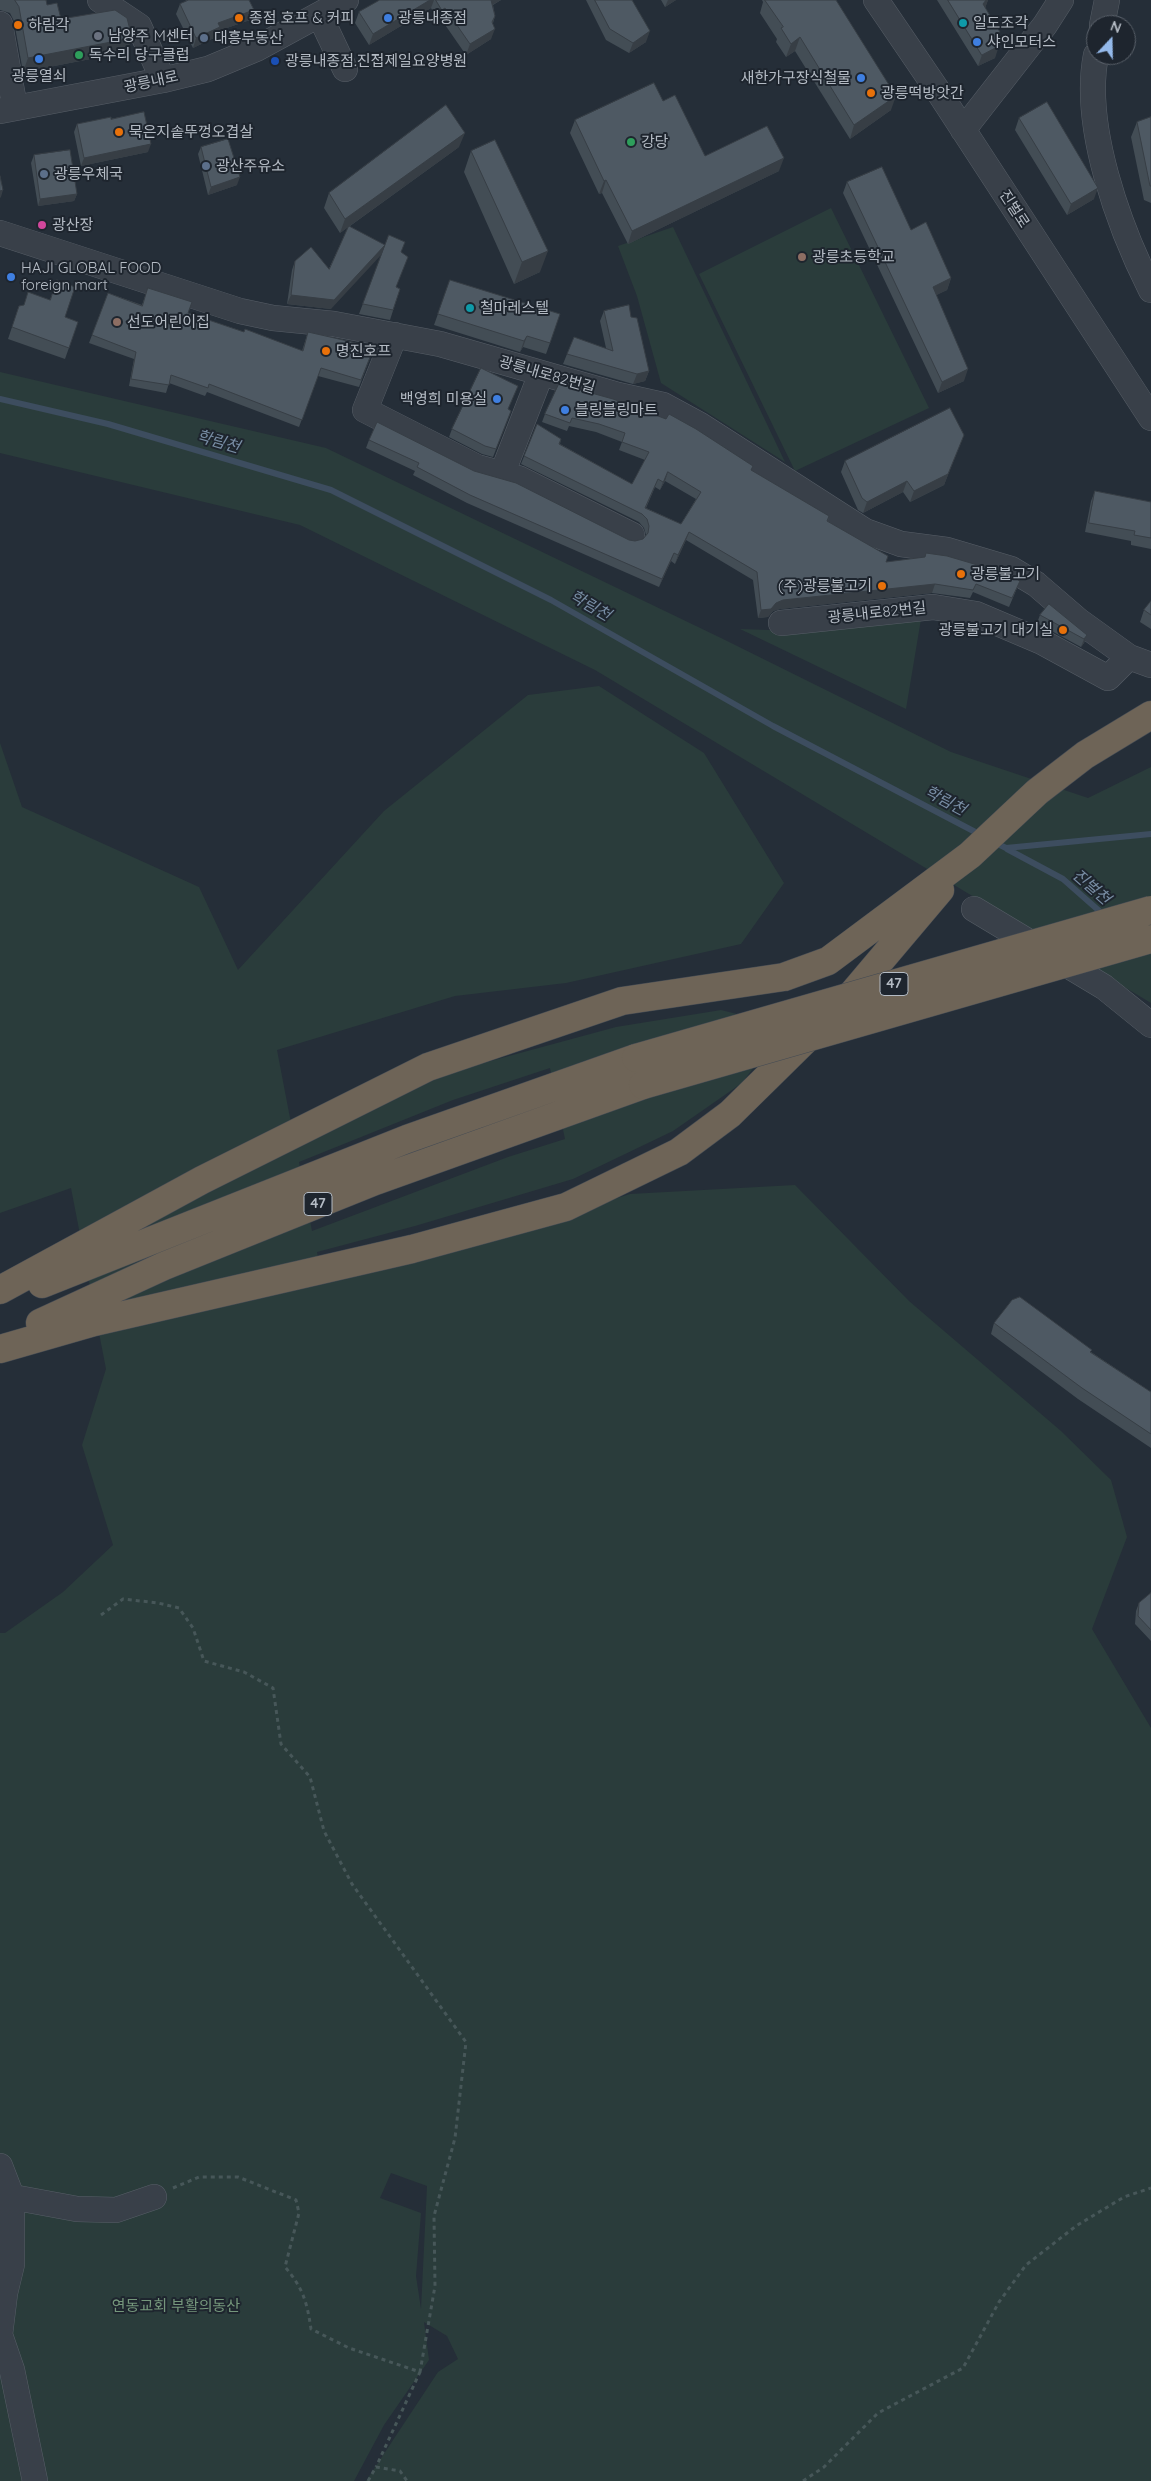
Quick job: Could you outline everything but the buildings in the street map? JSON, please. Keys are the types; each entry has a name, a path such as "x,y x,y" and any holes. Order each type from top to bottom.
{"highway":[{"path":"0,1290 202,1180 428,1067 622,1001 784,977 828,961 970,854 1037,792 1085,755 1151,716"},
{"path":"0,1349 94,1322 412,1249 566,1207 679,1152 730,1114 853,993 970,854"},
{"name":"47","path":"0,1301 407,1139 636,1058 1151,910"},
{"name":"47","path":"0,1341 164,1266 375,1181 643,1085 1151,939"}],"street":[{"path":"100,0 139,26 163,80"},
{"name":"광릉내로","path":"8,109 163,80 208,69 256,50 346,0"},
{"name":"진벌로","path":"876,0 1151,418"},
{"path":"963,130 1046,25 1061,0"},
{"path":"1104,15 1107,0"},
{"path":"320,16 345,69"},
{"path":"0,24 8,109"},
{"path":"1096,65 1095,101 1098,138 1112,200 1128,242 1151,290"},
{"name":"광릉내로82번길","path":"0,233 240,311 395,335 440,344 541,374 663,406 700,425 865,531 901,544 946,550 1011,569 1036,584 1079,621 1140,661 1108,678 1042,642 976,614 933,607 781,623"},
{"path":"395,335 365,410 477,467 518,478 632,535"},
{"path":"502,474 541,374"},
{"path":"974,909 1104,988 1151,1025"},
{"path":"0,2166 12,2197 12,2264 5,2293 0,2335 12,2370 35,2481"},
{"path":"12,2197 76,2209 116,2210 154,2197"}],"path":[{"path":"101,1615 123,1599 158,1603 179,1608 193,1628 204,1661 244,1672 273,1688 281,1744 310,1777 324,1831 352,1884 466,2042 455,2138 434,2216 435,2286 420,2372 376,2468 368,2481"},
{"path":"154,2197 199,2177 238,2177 296,2200 299,2213 285,2267 298,2282 307,2301 311,2330 349,2348 420,2372"},
{"path":"803,2481 824,2467 878,2413 963,2368 999,2302 1026,2265 1076,2226 1124,2197 1151,2188"},
{"path":"376,2468 400,2470 407,2481"}],"green space":[{"path":"831,208 929,408 795,471 699,274"},
{"path":"673,227 785,462 661,383 637,296 618,246"},
{"path":"0,372 326,448 721,638 951,752 1088,798 1151,767 1151,1003 595,670 300,525 0,453"},
{"path":"921,619 906,709 740,629 797,631"},
{"name":"연동교회 부활의동산","path":"599,686 704,753 784,883 741,944 566,983 455,996 277,1050 295,1144 450,1072 616,1027 721,1010 785,1026 742,1083 673,1131 573,1179 415,1226 317,1252 319,1265 502,1234 630,1194 795,1185 909,1301 1061,1431 1111,1480 1127,1537 1092,1629 1151,1728 1151,2481 366,2481 438,2372 458,2359 447,2336 424,2322 429,2360 384,2425 354,2481 0,2481 0,1633 5,1633 63,1592 113,1545 82,1445 106,1369 71,1188 0,1213 0,743 22,807 199,887 238,970 384,811 528,695","holes":["550,1068 565,1139 508,1157 312,1231 299,1162 453,1100","391,2173 427,2186 421,2309 416,2276 421,2213 380,2198"]}],"waterway":[{"name":"학림천","path":"0,399 108,424 331,490 551,600 773,726 981,835"},
{"name":"학림천","path":"994,842 1006,848 1151,834"},
{"name":"진벌천","path":"1007,849 1063,879 1105,916"}],"place":[{"name":"종점 호프 & 커피","path":"239,18"},
{"name":"광릉내종점","path":"388,18"},
{"name":"일도조각","path":"963,23"},
{"name":"하림각","path":"18,25"},
{"name":"남양주 M센터","path":"98,36"},
{"name":"대흥부동산","path":"204,38"},
{"name":"샤인모터스","path":"977,42"},
{"name":"독수리 당구클럽","path":"79,55"},
{"name":"광릉열쇠","path":"39,59"},
{"name":"광릉내종점.진접제일요양병원","path":"275,61"},
{"name":"새한가구장식철물","path":"861,78"},
{"name":"광릉떡방앗간","path":"871,93"},
{"name":"묵은지솥뚜껑오겹살","path":"119,132"},
{"name":"강당","path":"631,142"},
{"name":"광산주유소","path":"206,166"},
{"name":"광릉우체국","path":"44,174"},
{"name":"광산장","path":"42,225"},
{"name":"광릉초등학교","path":"802,257"},
{"name":"HAJI GLOBAL FOOD foreign mart","path":"11,277"},
{"name":"철마레스텔","path":"470,308"},
{"name":"선도어린이집","path":"117,322"},
{"name":"명진호프","path":"326,351"},
{"name":"백영희 미용실","path":"497,399"},
{"name":"블링블링마트","path":"565,410"},
{"name":"광릉불고기","path":"961,574"},
{"name":"(주)광릉불고기","path":"882,586"},
{"name":"광릉불고기 대기실","path":"1063,630"}]}
